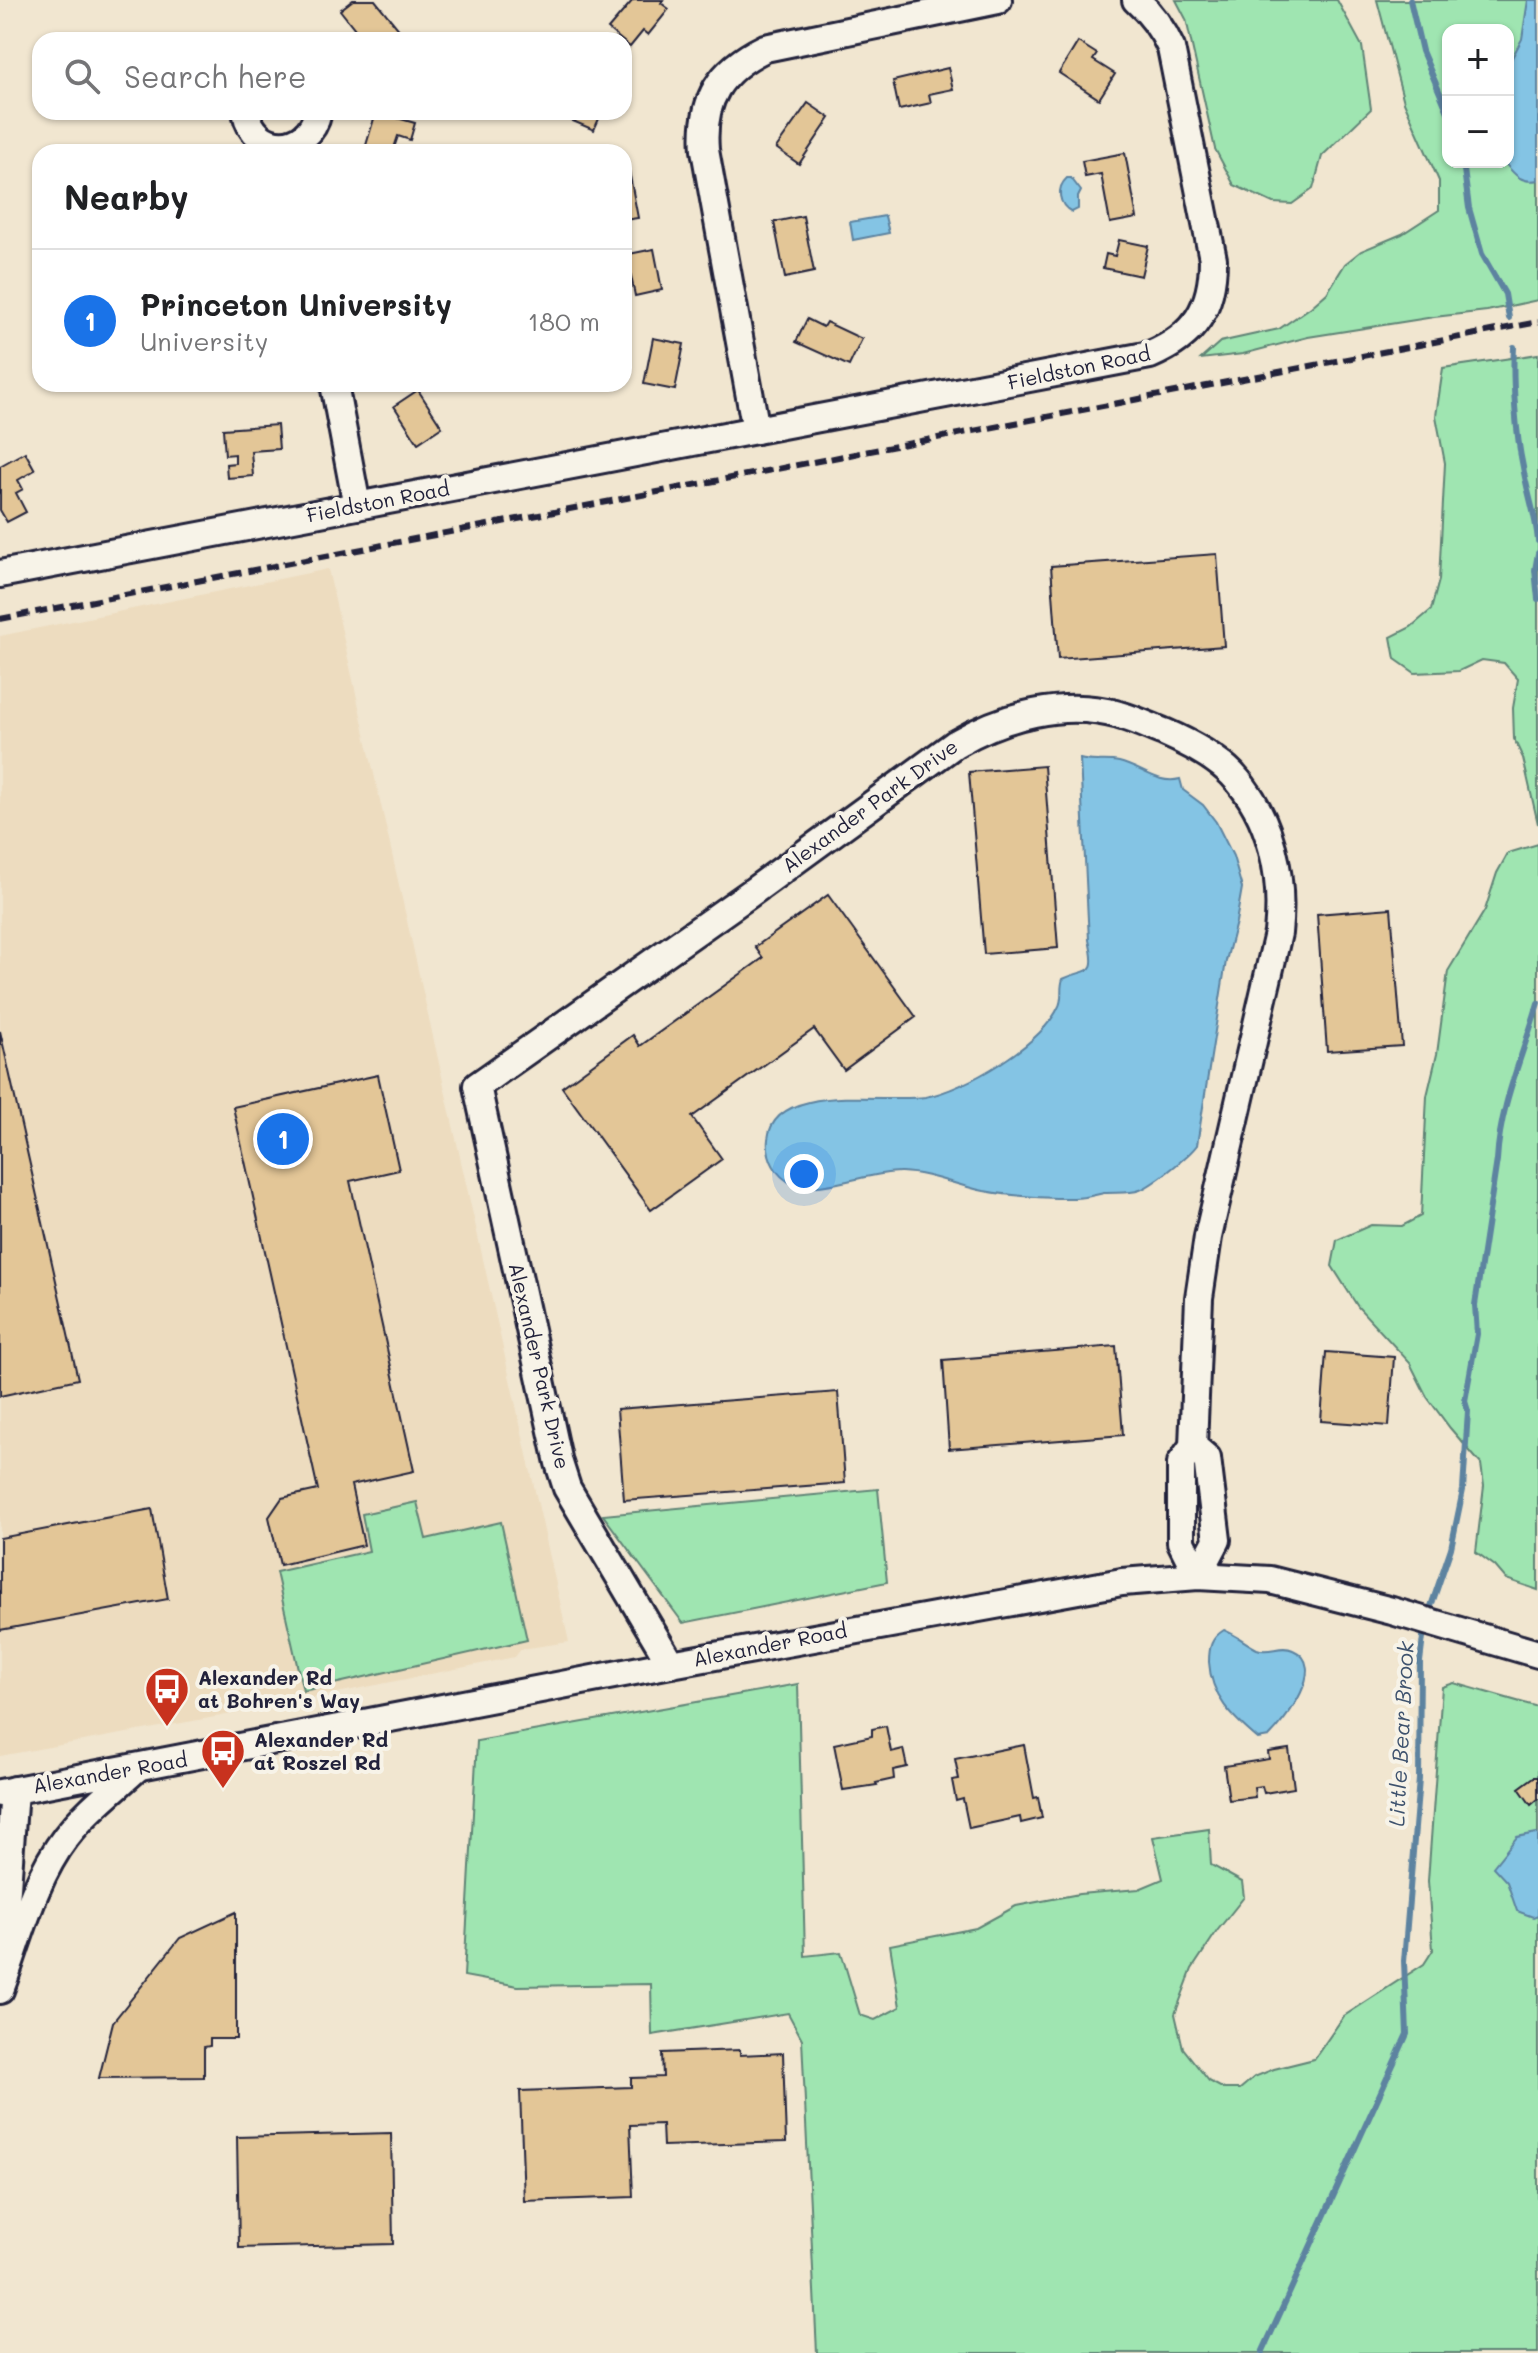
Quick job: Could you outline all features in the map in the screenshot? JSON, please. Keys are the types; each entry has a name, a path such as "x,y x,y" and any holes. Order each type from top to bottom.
{"street":[{"path":"756,430 705,150 706,111 715,89 737,64 765,48 998,0"},
{"name":"Fieldston Road","path":"0,574 1150,355 1169,347 1186,334 1207,302 1213,281 1213,259 1171,48 1163,29 1136,0"},
{"path":"248,120 261,139 274,144"},
{"path":"295,144 312,129 315,120"},
{"path":"336,392 357,506"},
{"name":"Alexander Park Drive","path":"671,1664 567,1488 477,1086 955,744 979,729 1005,719 1056,711 1088,710 1118,714 1180,739 1232,774 1263,823 1274,852 1280,889 1278,933 1208,1237 1199,1298 1193,1446 1207,1458 1217,1540 1198,1576"},
{"name":"Alexander Road","path":"7,1792 1094,1585 1198,1576 1270,1580 1392,1611 1538,1654"},
{"path":"0,1990 48,1865 76,1825 137,1768"},
{"path":"0,1974 7,1792"}],"shaded area":[{"path":"328,569 569,1642 521,1649 515,1657 237,1713 0,1756 0,636"}],"green space":[{"path":"1176,0 1337,0 1362,46 1371,109 1322,156 1313,189 1292,204 1273,203 1234,185 1215,149 1186,19"},
{"path":"1377,0 1538,0 1538,300 1487,311 1308,337 1243,354 1201,359 1220,342 1279,329 1311,307 1327,293 1345,264 1361,251 1402,234 1439,210 1439,181 1404,102"},
{"path":"1538,354 1538,824 1523,758 1514,739 1513,708 1518,679 1504,663 1482,660 1459,671 1415,673 1395,659 1391,637 1411,627 1431,610 1439,580 1445,463 1436,416 1443,368"},
{"path":"1538,844 1538,1590 1506,1579 1476,1552 1484,1486 1481,1464 1427,1397 1410,1363 1358,1307 1332,1266 1337,1240 1371,1225 1402,1226 1421,1216 1427,1096 1437,1054 1448,971 1485,910 1497,873 1508,853"},
{"path":"878,1489 887,1582 683,1623 603,1515"},
{"path":"417,1502 426,1539 501,1522 527,1640 303,1691 276,1572 369,1551 362,1514"},
{"path":"1454,1683 1538,1707 1538,2353 817,2353 802,2039 788,2013 652,2035 651,1984 518,1986 464,1976 477,1741 798,1684 805,1956 841,1952 860,2015 875,2020 900,2007 890,1945 976,1928 1016,1906 1079,1894 1139,1889 1163,1879 1153,1837 1209,1829 1211,1865 1242,1882 1244,1897 1192,1969 1175,2014 1183,2048 1209,2081 1224,2089 1240,2089 1254,2077 1314,2059 1344,2016 1424,1964 1433,1950 1428,1881 1442,1687"}],"water":[{"path":"1528,0 1538,0 1538,180 1532,181 1518,177 1509,168 1514,168 1514,54 1522,39"},
{"path":"1067,178 1071,178 1081,191 1078,209 1072,212 1060,196"},
{"path":"885,216 889,233 853,240 850,222"},
{"path":"1080,759 1119,762 1164,780 1180,779 1183,790 1203,805 1216,822 1233,856 1242,888 1226,961 1197,1145 1170,1170 1140,1190 1078,1198 995,1193 901,1172 816,1186 787,1181 773,1166 768,1139 775,1121 789,1109 833,1098 925,1097 980,1076 1019,1051 1049,1022 1061,1001 1063,979 1089,969 1092,960"},
{"path":"1224,1630 1257,1649 1288,1648 1303,1657 1307,1668 1301,1693 1269,1737 1258,1739 1240,1723 1224,1705 1214,1686 1209,1662 1210,1647"},
{"path":"1536,1833 1538,1915 1533,1917 1517,1911 1507,1882 1493,1867 1517,1837"}],"building":[{"path":"353,0 375,0 401,32 357,32 340,10"},
{"path":"633,0 663,0 661,3 669,9 648,35 643,31 632,45 632,32 612,32 608,29"},
{"path":"1078,42 1097,54 1093,60 1115,74 1099,99 1059,73"},
{"path":"948,68 953,89 929,94 931,103 899,110 893,81"},
{"path":"808,103 830,118 799,164 776,148"},
{"path":"374,120 415,123 410,140 398,136 395,144 366,144"},
{"path":"570,120 598,120 594,130"},
{"path":"1125,153 1137,218 1110,223 1101,174 1085,177 1082,161"},
{"path":"632,187 638,218 632,219"},
{"path":"803,216 814,272 785,278 774,222"},
{"path":"1119,240 1148,246 1141,276 1103,268 1106,254 1115,256"},
{"path":"654,249 662,290 635,296 632,253"},
{"path":"807,319 823,327 826,322 862,339 849,366 796,342"},
{"path":"653,338 684,344 675,390 644,384"},
{"path":"419,392 442,427 418,443 394,406"},
{"path":"277,425 279,449 251,451 253,476 227,478 226,464 235,463 235,454 225,455 223,429"},
{"path":"25,452 35,470 18,480 23,489 16,493 26,512 7,522 0,510 0,466"},
{"path":"1217,554 1224,646 1058,659 1051,566"},
{"path":"1044,766 1058,948 984,954 969,772"},
{"path":"828,895 916,1017 844,1070 814,1029 692,1117 722,1159 651,1210 562,1087 633,1035 640,1046 763,958 755,947"},
{"path":"1391,908 1402,1046 1327,1051 1317,914"},
{"path":"0,1031 78,1379 0,1396"},
{"path":"378,1075 399,1170 350,1181 414,1471 351,1485 364,1545 280,1565 269,1517 282,1498 318,1490 233,1107"},
{"path":"1116,1346 1123,1435 949,1449 943,1360"},
{"path":"1326,1352 1394,1357 1389,1426 1321,1421"},
{"path":"838,1392 845,1483 624,1500 617,1409"},
{"path":"152,1509 168,1599 0,1630 0,1538"},
{"path":"886,1726 891,1752 903,1749 907,1767 893,1770 894,1779 843,1790 834,1744 872,1736 872,1729"},
{"path":"1024,1745 1034,1798 1038,1797 1042,1818 1021,1823 1020,1817 969,1828 963,1799 956,1801 952,1780 959,1779 955,1759"},
{"path":"1289,1749 1294,1788 1264,1793 1262,1786 1254,1787 1255,1797 1229,1800 1224,1766 1269,1759 1268,1752"},
{"path":"1538,1777 1538,1799 1531,1805 1519,1788"},
{"path":"236,1912 236,2039 210,2039 210,2046 204,2047 204,2077 99,2078 113,2022 180,1938"},
{"path":"740,2050 740,2055 783,2053 786,2142 663,2146 662,2124 630,2125 633,2197 524,2201 520,2091 631,2087 631,2078 663,2077 662,2053"},
{"path":"391,2133 393,2244 239,2248 237,2137"}],"waterway":[{"name":"Little Bear Brook","path":"1410,0 1422,51 1442,98"},
{"name":"Little Bear Brook","path":"1464,168 1469,208 1482,254 1505,294 1509,318"},
{"name":"Little Bear Brook","path":"1514,347 1518,439 1538,541"},
{"name":"Little Bear Brook","path":"1538,553 1535,570 1538,599"},
{"name":"Little Bear Brook","path":"1428,1615 1451,1548 1463,1490 1468,1411 1465,1401 1477,1334 1475,1305 1503,1119 1538,1003"},
{"name":"Little Bear Brook","path":"1262,2353 1407,2034 1404,1961 1419,1779 1420,1662 1424,1629"}],"railway":[{"path":"0,619 1538,322"}],"place":[{"name":"Princeton University","path":"283,1139"},
{"name":"Alexander Rd at Bohren's Way","path":"167,1728"},
{"name":"Alexander Rd at Roszel Rd","path":"223,1790"}]}
